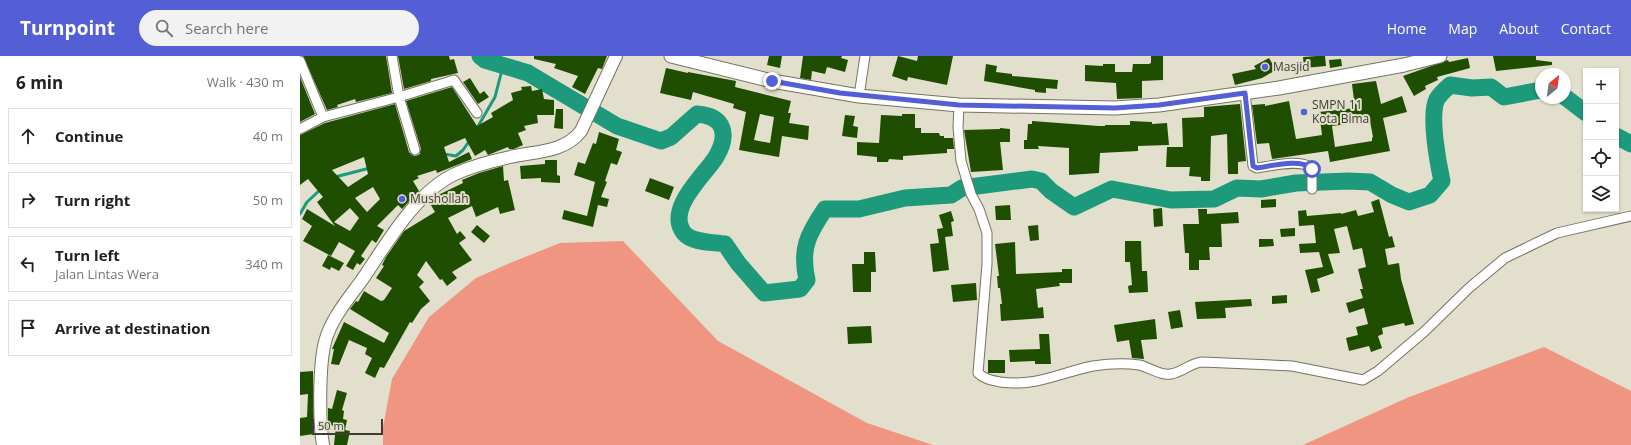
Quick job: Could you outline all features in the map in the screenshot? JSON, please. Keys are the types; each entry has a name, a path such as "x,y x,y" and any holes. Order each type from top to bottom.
{"main road":[{"path":"671,56 772,81 859,96 959,105 1115,108 1159,105 1245,93 1356,74 1422,58 1440,56"}],"street":[{"path":"392,56 399,97 415,150"},
{"path":"323,445 322,367 325,342 337,316 412,210 436,186 455,174 510,156 560,147 575,139 586,121 616,56"},
{"path":"859,96 865,56"},
{"path":"300,61 323,117"},
{"path":"300,129 323,117 399,97 454,80 477,113"},
{"path":"1245,93 1253,166 1257,168 1296,163 1304,164 1312,169 1312,189"},
{"path":"959,105 960,149 971,194 983,219 987,233 988,248 978,373 982,378 1012,384 1034,383 1094,366 1139,365 1170,374 1184,370 1194,362 1292,366 1363,380 1378,371 1425,331 1469,288 1505,258 1557,233 1631,216"}],"shaded area":[{"path":"623,241 718,341 867,423 933,445 383,445 383,427 392,379 429,317 476,278 560,243"},
{"path":"1544,347 1631,391 1631,445 1303,445 1409,397"}],"building":[{"path":"303,56 386,56 392,93 356,102 355,99 337,105 338,107 327,110"},
{"path":"398,56 449,56 450,60 454,59 458,73 431,79 431,81 404,89"},
{"path":"534,56 607,56 602,69 598,68 585,94 572,87 578,76 554,68 556,64 534,59"},
{"path":"769,56 782,56 780,68 767,65"},
{"path":"803,56 842,56 841,58 848,60 845,72 827,67 825,74 812,71 811,80 800,78"},
{"path":"898,56 917,61 918,56 953,56 947,85 908,77 907,81 892,76"},
{"path":"1151,56 1163,56 1163,80 1142,81 1142,98 1117,99 1116,83 1085,81 1085,65 1103,66 1103,64 1115,64 1115,72 1132,72 1133,64 1149,64 1151,63"},
{"path":"1325,56 1326,66 1304,68 1303,57"},
{"path":"1493,56 1536,56 1536,60 1552,62 1552,65 1496,71"},
{"path":"1269,58 1276,70 1262,78 1235,85 1232,74 1256,69 1254,66"},
{"path":"1468,58 1470,68 1437,77 1438,80 1425,86 1426,89 1414,96 1403,76 1448,60 1449,62"},
{"path":"1341,59 1342,66 1330,68 1329,60"},
{"path":"986,64 997,66 996,72 1012,74 1012,76 1058,80 1057,89 1046,88 1046,93 1035,92 1035,90 984,81"},
{"path":"666,68 736,81 735,87 791,101 788,113 791,113 789,123 809,126 808,140 782,136 779,157 739,150 746,112 733,108 734,104 693,92 691,100 660,93","holes":["760,114 774,117 770,143 754,140"]},
{"path":"300,77 315,114 300,122"},
{"path":"470,78 480,94 484,91 489,97 478,104 463,82"},
{"path":"1376,81 1381,104 1402,96 1407,112 1383,118 1390,151 1330,162 1328,151 1272,159 1269,143 1257,144 1252,105 1265,104 1265,106 1289,101 1296,139 1322,135 1319,112 1355,108 1352,84","holes":["1370,121 1373,137 1372,141 1335,147 1332,126"]},
{"path":"531,86 532,91 542,89 544,99 554,100 554,115 537,115 538,123 524,126 526,130 518,133 523,145 514,149 509,149 508,147 488,155 485,150 475,156 465,138 444,147 449,162 469,152 472,159 437,173 436,170 417,176 419,178 413,181 419,191 402,209 398,205 377,226 384,230 376,243 372,240 361,256 365,259 360,265 357,263 353,270 346,266 355,251 339,242 331,256 303,241 312,226 302,219 307,209 335,226 317,202 323,197 308,179 300,185 300,135 325,123 395,104 409,152 411,155 416,156 420,154 421,149 406,101 452,87 477,126 493,117 491,113 513,100 511,93 522,90 521,87","holes":["364,157 368,174 348,187 332,170","373,187 380,199 367,212 355,198","350,208 359,218 350,231 334,222"]},
{"path":"1240,104 1246,161 1238,162 1238,174 1228,174 1227,134 1211,136 1210,181 1201,181 1201,177 1189,176 1190,167 1166,167 1167,147 1183,147 1182,118 1204,117 1204,107"},
{"path":"556,109 563,109 563,129 554,128"},
{"path":"902,114 915,114 915,128 921,128 921,133 939,133 940,136 944,136 944,138 953,138 954,149 947,149 947,153 903,156 903,160 889,159 888,162 877,162 877,157 857,155 857,142 879,143 881,115 902,116"},
{"path":"845,115 855,116 853,126 858,127 857,138 842,136"},
{"path":"1032,121 1099,126 1130,125 1130,121 1152,122 1152,124 1167,123 1169,145 1138,146 1138,151 1100,153 1099,173 1069,175 1069,148 1038,146 1039,149 1024,149 1024,140 1027,140 1028,124 1032,124"},
{"path":"1000,128 1010,129 1010,142 1000,142 1003,170 971,172 964,130"},
{"path":"599,132 619,139 616,150 622,152 617,165 611,163 605,181 607,182 601,197 609,199 607,207 598,205 593,227 562,219 564,210 587,216 595,182 574,175 578,162 585,164 593,143 596,144"},
{"path":"545,160 557,160 557,175 560,176 560,183 541,182 541,178 521,179 520,166 545,164"},
{"path":"503,166 504,181 508,180 515,210 500,214 498,207 476,217 472,206 448,218 457,234 460,231 466,238 459,243 472,260 452,272 457,278 447,286 442,279 440,280 426,261 417,275 424,282 419,287 430,301 421,309 412,323 410,322 384,368 380,367 375,378 365,373 372,358 365,354 367,348 349,340 339,365 331,364 334,349 332,349 344,322 384,343 389,333 350,309 356,301 358,302 364,291 381,301 384,300 392,288 376,278 384,266 382,265 386,257 404,231 435,212 429,202 436,196 463,183 462,180"},
{"path":"650,178 674,187 669,200 645,191"},
{"path":"1276,199 1276,207 1261,208 1261,200"},
{"path":"1379,199 1389,237 1392,236 1395,247 1385,249 1388,265 1399,263 1401,279 1414,324 1405,326 1404,323 1382,328 1383,334 1378,336 1382,348 1371,352 1369,346 1349,351 1346,338 1358,335 1356,327 1368,324 1364,308 1349,313 1346,303 1363,298 1360,289 1363,289 1358,269 1366,267 1362,248 1353,250 1347,226 1334,229 1340,253 1328,254 1334,273 1317,279 1320,291 1311,293 1305,270 1323,267 1319,252 1300,253 1299,244 1316,243 1314,225 1299,226 1298,211 1306,210 1307,216 1341,214 1356,210 1358,216 1374,212 1371,202"},
{"path":"1010,205 1011,220 996,220 995,206"},
{"path":"1162,208 1163,226 1154,227 1153,209"},
{"path":"1198,209 1207,209 1207,214 1238,212 1239,223 1221,224 1222,247 1209,247 1210,260 1199,260 1199,270 1189,270 1189,253 1185,253 1183,224 1199,224"},
{"path":"951,211 954,221 951,222 953,236 945,237 949,270 933,272 930,244 939,243 937,229 943,228 939,215"},
{"path":"477,225 490,236 484,243 471,232"},
{"path":"1038,225 1039,240 1030,241 1028,226"},
{"path":"1295,228 1295,236 1281,237 1280,229"},
{"path":"1259,239 1273,239 1274,246 1259,247"},
{"path":"1125,241 1141,241 1142,271 1147,271 1148,292 1129,293 1128,286 1132,285 1130,262 1125,262"},
{"path":"1015,242 1016,274 1062,272 1062,269 1072,269 1072,283 1059,283 1060,286 1036,289 1038,308 1043,307 1044,318 1001,321 1000,304 1002,304 1000,288 998,288 997,276 999,276 995,244"},
{"path":"864,252 875,252 876,272 871,272 871,292 853,292 852,264 864,264"},
{"path":"328,255 344,263 339,271 331,267 330,270 322,266"},
{"path":"976,283 977,300 953,302 951,285"},
{"path":"1287,295 1287,303 1272,304 1272,296"},
{"path":"1251,299 1252,306 1225,308 1226,318 1197,319 1195,302"},
{"path":"1180,310 1183,327 1171,329 1168,312"},
{"path":"1155,319 1157,339 1141,340 1144,359 1132,358 1129,340 1117,342 1114,325"},
{"path":"871,326 872,343 848,344 847,327"},
{"path":"1039,334 1049,334 1051,364 1035,364 1035,361 1010,362 1009,350 1040,349"},
{"path":"988,360 1005,360 1005,373 988,373"},
{"path":"313,371 314,434 300,436 300,418 307,417 308,394 300,395 300,372"},
{"path":"337,390 347,393 342,410 344,411 343,419 347,420 345,430 350,431 347,445 334,445 336,426 328,425 328,408 332,409"}],"waterway":[{"path":"480,56 485,60 528,73 617,126 661,141 671,137 697,114 714,118 722,128 723,134 720,149 716,157 683,203 679,214 679,224 684,233 692,239 703,242 725,244 738,263 764,293 800,289 807,280 804,259 807,242 814,226 825,209 859,209 905,198 951,195 962,188 1032,179 1041,181 1051,191 1074,207 1112,189 1171,200 1214,199 1237,188 1261,189 1296,183 1349,181 1370,182 1392,195 1409,202 1430,195 1442,181 1435,139 1434,116 1437,99 1450,85 1472,88 1491,87 1504,97 1535,91"},
{"path":"477,128 495,97 503,66"},
{"path":"1571,102 1583,111"},
{"path":"1619,138 1631,144"},
{"path":"444,154 456,156 463,150 470,140"},
{"path":"407,156 420,151 424,152"},
{"path":"335,177 370,168"},
{"path":"300,214 307,202 320,190"}],"place":[{"name":"Masjid","path":"1265,67"},
{"name":"SMPN 11 Kota Bima","path":"1304,112"},
{"name":"Mushollah","path":"402,199"}],"route":[{"path":"772,81 859,96 959,105 1115,108 1159,105 1245,93 1253,166 1257,168 1296,163 1310,166 1312,169"}]}
